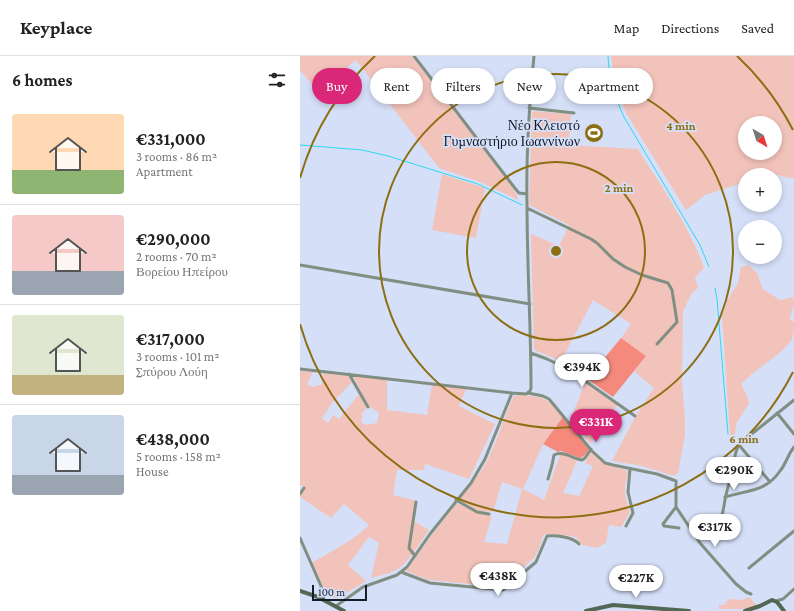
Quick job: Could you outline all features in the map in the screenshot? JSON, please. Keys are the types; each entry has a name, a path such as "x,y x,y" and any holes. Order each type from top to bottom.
{"street":[{"path":"414,56 514,186 520,193 527,194"},
{"path":"528,393 531,388 531,353 527,194 529,108 534,56"},
{"path":"529,108 574,113"},
{"path":"527,208 591,239 625,267 642,275 668,282 672,290 677,322 657,344"},
{"path":"300,264 530,304"},
{"path":"531,353 568,369 635,416"},
{"path":"300,369 512,393 528,393 543,396 549,399 591,449 605,463 657,474 676,481 676,507 700,543 733,580 746,592 751,594"},
{"path":"349,374 368,407"},
{"path":"336,606 363,587 401,572 415,556 430,534 471,482 485,459 512,393"},
{"path":"716,526 722,520 725,497 733,473 736,451 739,445 794,400"},
{"path":"777,413 794,434"},
{"path":"739,445 770,482"},
{"path":"725,497 759,489 770,482 783,468 794,447"},
{"path":"548,479 554,455 558,453 582,460 591,449"},
{"path":"626,526 633,513 628,492 630,469"},
{"path":"300,494 304,488"},
{"path":"456,500 477,512 489,514"},
{"path":"415,556 409,548 416,502"},
{"path":"676,507 664,521 663,525 679,528"},
{"path":"749,568 794,531"},
{"path":"401,572 430,584 503,590 536,562 547,536 570,538 579,544"},
{"path":"300,538 321,586 324,600"},
{"path":"745,611 765,604 769,601 783,599 794,589"},
{"path":"300,591 324,600 344,611"},
{"path":"774,601 780,609 784,611"},
{"path":"764,611 765,604"},
{"path":"586,611 611,605 637,609 689,611"}],"shaded area":[{"path":"300,56 412,56 421,68 370,68 370,78 356,60 346,68 312,68 312,85 300,70"},
{"path":"611,56 794,56 794,178 782,176 782,168 738,168 738,184 705,195 686,210 626,113 623,104 653,104 653,68 613,68"},
{"path":"423,70 431,81 431,104 449,104 513,188 518,200 480,182 439,168 390,104 423,104"},
{"path":"532,111 571,114 569,145 638,149 683,222 698,252 704,268 695,278 698,288 692,293 683,311 682,383 685,435 678,473 674,476 642,466 612,461 635,417 654,388 634,371 646,356 621,338 631,324 593,300 561,361 534,350 531,234 559,246 569,225 529,205"},
{"path":"442,174 485,188 476,238 432,230"},
{"path":"748,265 757,273 763,289 780,300 793,297 794,303 790,319 794,322 794,332 791,341 787,346 741,384 749,403 736,424 735,434 730,435 722,317 728,299 738,283 741,267"},
{"path":"621,338 646,356 613,397 587,379"},
{"path":"300,371 313,372 307,384 313,387 322,384 323,373 348,376 352,382 333,402 322,418 328,423 333,415 339,419 359,394 367,407 362,414 361,422 366,425 377,423 379,413 369,406 353,376 387,379 387,410 427,415 432,385 466,389 459,406 495,424 469,479 425,464 424,470 397,470 393,495 417,501 414,521 429,530 411,556 402,566 392,572 371,578 379,543 369,537 348,565 366,581 336,599 327,594 312,563 349,541 369,525 344,504 331,518 300,497 305,487 300,485"},
{"path":"585,383 617,405 590,444 571,418"},
{"path":"514,396 535,396 545,399 553,405 563,417 543,444 523,489 544,500 561,453 577,461 563,493 579,496 593,466 585,463 591,451 602,462 628,472 625,495 630,512 621,527 609,525 606,543 597,548 582,545 576,537 564,535 543,535 539,549 534,558 499,587 429,580 406,571 457,503 476,513 492,516 484,542 507,544 522,489 502,482 493,512 478,511 459,500 488,459"},
{"path":"563,417 589,449 584,456 580,458 561,451 558,452 543,444"},
{"path":"749,597 760,609 719,609 719,605 724,605 729,599 742,600"}],"waterway":[{"path":"608,56 613,87 624,117 700,245 709,267"},
{"path":"300,145 362,150 388,156 478,184 522,205"},
{"path":"715,288 728,434"}],"place":[{"name":"Νέο Κλειστό Γυμναστήριο Ιωαννίνων","path":"594,133"}]}
